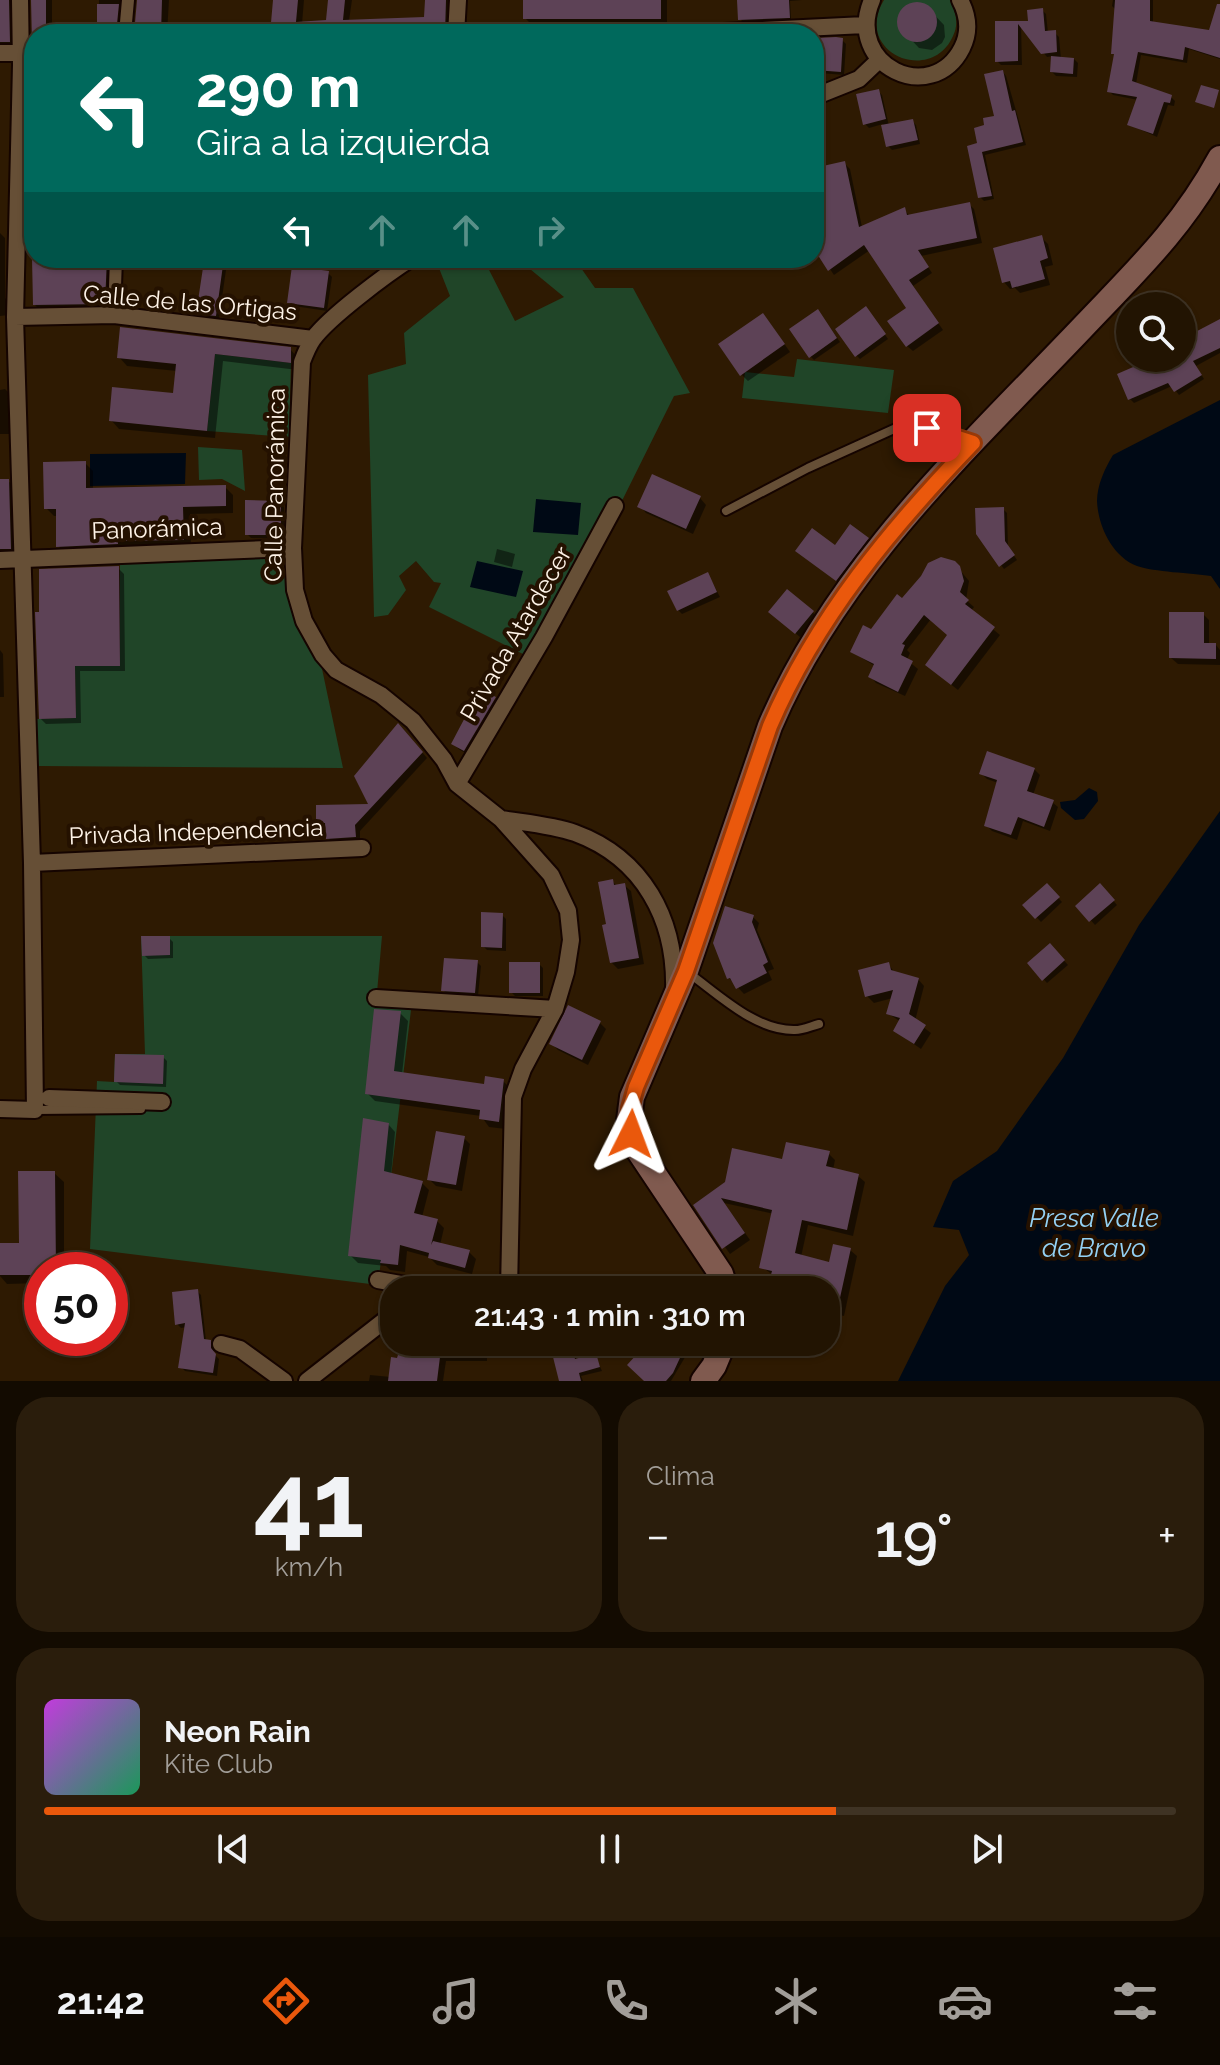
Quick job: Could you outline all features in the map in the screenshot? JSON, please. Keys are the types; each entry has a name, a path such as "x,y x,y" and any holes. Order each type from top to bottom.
{"main road":[{"path":"722,1276 642,1160 631,1134 629,1120 632,1097 686,971 770,726 787,688 852,583 876,552 916,503 1176,228 1220,158"},
{"path":"703,1381 718,1356"}],"street":[{"path":"20,0 24,41"},
{"path":"126,24 128,0"},
{"path":"457,24 458,0"},
{"path":"872,0 865,25 869,44 879,60 890,69 918,76 933,74 956,57 967,31 967,16 960,0"},
{"path":"824,27 865,25"},
{"path":"0,53 24,60"},
{"path":"824,93 859,79 879,60"},
{"path":"0,1109 35,1110 32,863 15,317 24,108"},
{"path":"114,315 116,268"},
{"path":"313,339 396,268"},
{"name":"Calle de las Ortigas","path":"15,317 114,315 313,339"},
{"name":"Calle Panorámica","path":"313,339 302,362 293,548 299,606 304,621 323,655 336,670 381,695 413,721 444,760 457,784 501,819 551,875 568,911 570,957 555,1009 523,1069 513,1097 509,1276"},
{"name":"Privada Atardecer","path":"457,784 544,637 615,506"},
{"name":"Panorámica","path":"0,560 293,548"},
{"path":"501,819 552,827 591,840 625,862 638,875 659,906 666,924 674,974 673,1005"},
{"name":"Privada Independencia","path":"32,863 362,848"},
{"path":"376,998 555,1009"},
{"path":"49,1098 162,1106"},
{"path":"307,1381 380,1324"},
{"path":"221,1344 240,1349 284,1381"}],"lane":[{"path":"726,511 808,468 905,424 936,430 973,443"},
{"path":"686,971 749,1017 779,1029 797,1030 819,1024"},
{"path":"35,1110 162,1106"}],"green space":[{"path":"884,0 950,0 956,18 953,36 942,51 928,59 913,60 898,56 886,47 878,35 877,19"},
{"path":"439,268 488,268 515,321 564,297 529,268 581,268 595,288 633,288 690,393 674,396 610,525 527,656 429,607 441,583 434,582 416,561 399,576 406,590 388,615 374,617 368,375 406,364 404,333 450,296"},
{"path":"215,354 291,363 289,437 207,431"},
{"path":"797,359 894,370 888,413 742,398 745,372 794,377"},
{"path":"198,447 242,450 245,491 222,479 199,480"},
{"path":"283,557 289,596 321,664 343,768 37,766 36,719 76,718 75,665 120,665 120,562"},
{"path":"141,936 382,936 376,1004 411,1010 378,1285 90,1249 97,1081 114,1082 115,1054 145,1054"}],"water":[{"path":"1220,400 1220,589 1211,576 1153,570 1128,562 1108,540 1100,521 1097,501 1102,477 1113,455"},
{"path":"186,453 185,484 90,486 90,454"},
{"path":"536,499 581,503 578,535 533,532"},
{"path":"477,561 523,571 516,597 470,587"},
{"path":"1089,788 1097,792 1098,801 1084,819 1075,820 1061,808 1060,802 1075,800"},
{"name":"Presa Valle de Bravo","path":"1220,811 1220,1381 898,1381 945,1286 969,1255 959,1230 933,1227 953,1181 997,1151 1063,1058 1139,925"}],"building":[{"path":"0,0 9,0 10,42 0,42"},
{"path":"31,0 46,0 46,24 32,24"},
{"path":"137,0 162,0 161,24 135,24"},
{"path":"273,0 298,0 296,22 326,20 328,0 345,0 343,20 424,17 425,0 446,0 445,24 271,24"},
{"path":"523,0 661,0 661,19 523,19"},
{"path":"737,0 789,0 790,18 738,20"},
{"path":"1115,0 1150,0 1150,21 1209,30 1217,4 1220,4 1220,58 1185,47 1183,60 1138,52 1132,81 1172,95 1170,103 1164,102 1153,134 1127,125 1137,97 1107,92 1114,54 1111,54"},
{"path":"917,2 931,8 937,22 931,36 917,42 903,36 897,22 903,8"},
{"path":"97,4 119,4 117,24 97,24"},
{"path":"1043,8 1045,31 1056,30 1057,52 1041,54 1018,24 1018,61 995,62 995,21 1028,21 1027,10"},
{"path":"824,38 843,38 841,72 824,71"},
{"path":"1051,56 1074,58 1073,74 1050,72"},
{"path":"1003,70 1023,142 982,152 992,196 978,198 967,146 977,143 974,128 984,125 983,118 994,116 984,74"},
{"path":"1201,85 1219,90 1214,108 1195,102"},
{"path":"879,89 886,119 863,125 856,94"},
{"path":"913,119 918,140 886,147 881,125"},
{"path":"845,161 859,227 905,207 907,215 970,202 977,238 918,250 929,267 909,280 939,323 906,347 887,321 906,308 864,245 828,271 824,265 824,166"},
{"path":"1042,235 1048,258 1040,261 1045,279 1012,288 1010,281 1002,283 993,248"},
{"path":"32,268 107,268 105,304 33,305"},
{"path":"203,268 223,268 216,316 196,314"},
{"path":"292,268 329,271 324,308 287,303"},
{"path":"866,306 886,334 855,357 835,329"},
{"path":"818,309 837,338 809,358 789,329"},
{"path":"763,313 785,344 740,376 718,344"},
{"path":"1220,319 1220,348 1196,360 1196,332"},
{"path":"120,327 291,347 291,363 215,354 207,431 109,421 112,387 173,393 176,364 117,358"},
{"path":"1196,366 1202,375 1174,392 1168,383 1128,400 1117,374 1196,372"},
{"path":"86,461 86,488 226,485 226,506 183,507 184,540 118,541 118,544 56,547 56,509 44,509 43,462"},
{"path":"652,474 701,496 686,529 637,507"},
{"path":"0,479 9,479 11,549 0,549"},
{"path":"245,500 281,501 281,535 245,535"},
{"path":"1004,507 1005,541 1015,555 999,567 976,534 975,508"},
{"path":"850,524 869,538 836,581 795,551 812,528 835,545"},
{"path":"941,557 960,566 964,581 960,592 969,600 965,604 995,627 951,685 925,665 947,635 924,615 902,644 905,645 901,655 913,661 898,692 868,677 874,664 850,652 863,625 871,629 897,594 902,598 928,563"},
{"path":"119,566 120,666 75,666 76,718 39,719 35,612 39,612 39,569"},
{"path":"708,572 717,592 677,611 667,591"},
{"path":"787,589 814,611 795,634 768,612"},
{"path":"1169,612 1204,612 1204,643 1216,643 1216,659 1169,658"},
{"path":"480,689 496,697 464,751 451,744"},
{"path":"398,723 423,752 355,825 356,837 326,839 325,823 316,823 316,805 368,804 354,776"},
{"path":"987,751 1035,768 1027,791 1054,800 1044,827 1018,817 1011,835 984,826 997,780 979,774"},
{"path":"613,879 614,885 625,883 639,958 610,963 598,882"},
{"path":"1047,883 1060,897 1035,919 1022,905"},
{"path":"1100,883 1115,900 1089,922 1075,906"},
{"path":"725,906 754,915 752,922 768,962 763,965 767,973 736,989 730,978 727,979 713,943"},
{"path":"481,912 503,913 502,948 481,947"},
{"path":"141,936 170,936 170,955 142,956"},
{"path":"1050,943 1065,960 1042,981 1027,963"},
{"path":"444,958 478,960 475,993 441,991"},
{"path":"509,962 540,962 540,993 509,993"},
{"path":"889,962 891,970 919,978 909,1014 926,1025 914,1044 893,1031 900,1018 886,1014 893,990 865,997 858,970"},
{"path":"568,1005 601,1021 582,1060 549,1044"},
{"path":"374,1009 401,1011 394,1071 484,1084 485,1076 504,1079 499,1122 479,1119 480,1110 365,1094"},
{"path":"115,1054 164,1055 163,1084 114,1082"},
{"path":"363,1118 389,1123 384,1171 423,1181 414,1213 438,1219 431,1245 433,1241 470,1250 465,1268 428,1258 429,1253 400,1245 398,1265 348,1256"},
{"path":"436,1131 465,1136 456,1185 427,1180"},
{"path":"786,1142 830,1151 826,1166 859,1174 847,1230 802,1220 795,1253 829,1262 833,1244 851,1248 840,1298 840,1276 771,1276 772,1271 759,1268 772,1210 721,1198 745,1233 722,1249 693,1205 725,1182 732,1148 782,1159"},
{"path":"18,1171 55,1171 56,1252 24,1252 24,1275 0,1275 0,1243 19,1243"},
{"path":"198,1289 204,1339 211,1340 211,1348 216,1354 213,1373 178,1368 185,1323 175,1325 172,1292"},
{"path":"398,1356 483,1356 440,1357 437,1381 388,1381 391,1357"},
{"path":"553,1356 574,1356 575,1359 597,1356 600,1367 579,1373 581,1381 559,1381"},
{"path":"635,1356 681,1356 666,1381 644,1381 627,1365"}],"route":[{"path":"631,1134 632,1097 686,971 770,726 787,688 852,583 916,503 973,443 927,428"}]}
